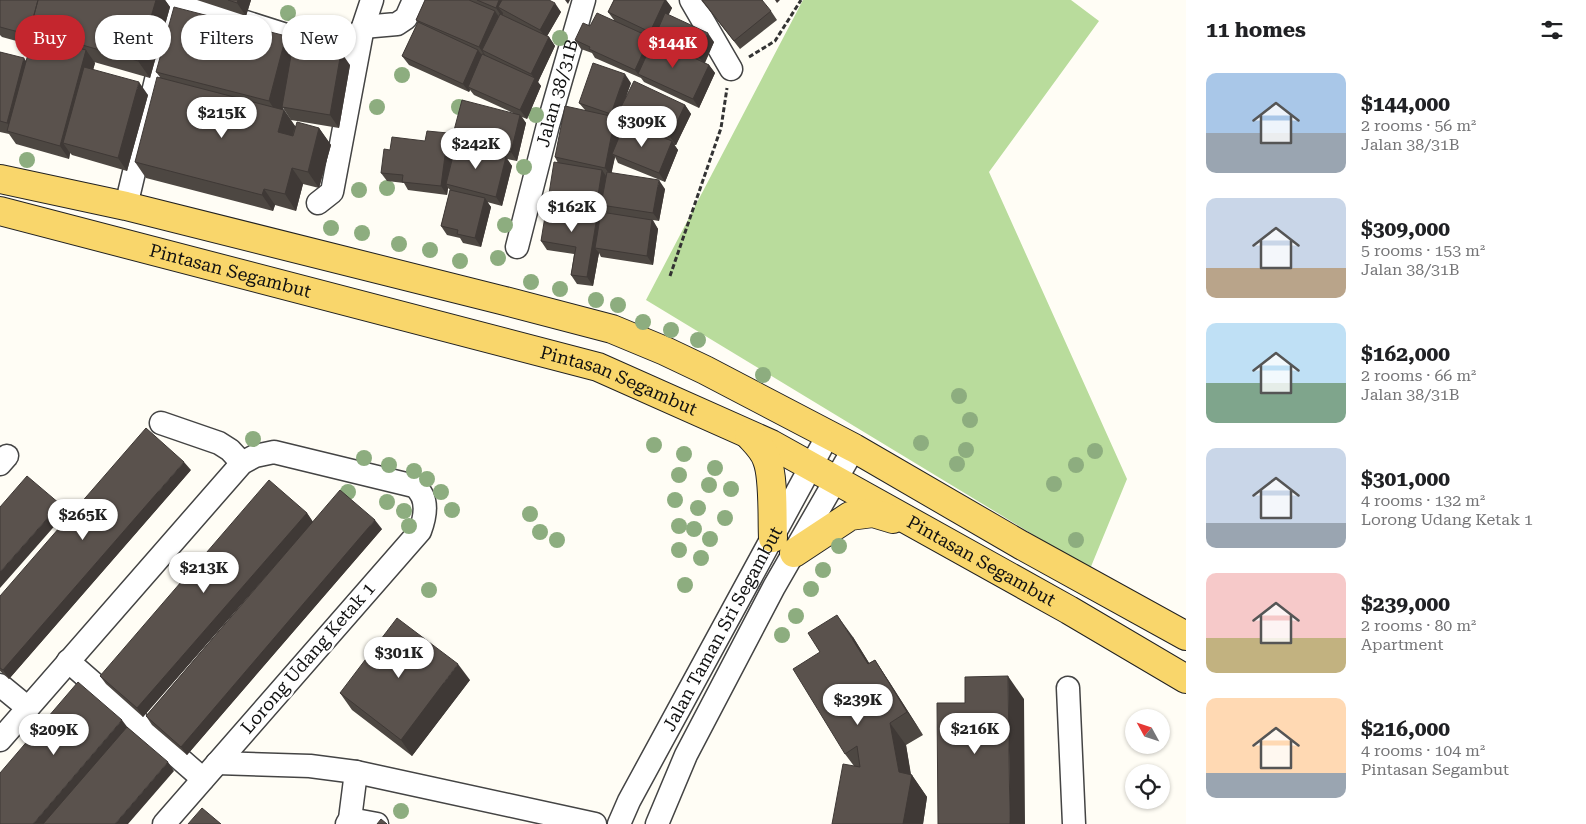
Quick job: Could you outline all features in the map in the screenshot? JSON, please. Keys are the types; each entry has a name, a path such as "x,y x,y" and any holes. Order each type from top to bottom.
{"main road":[{"name":"Pintasan Segambut","path":"0,179 126,206 501,300 612,330 665,351 705,370 854,448 1021,545 1186,636"},
{"name":"Pintasan Segambut","path":"0,211 598,367 771,444 1069,610 1186,680"},
{"path":"749,435 762,450 768,461 783,546 850,516 873,513 923,529"}],"street":[{"path":"126,206 176,0 336,51 352,46 363,27"},
{"path":"318,203 332,192 363,27 372,0"},
{"path":"363,27 397,24 406,18 414,0"},
{"name":"Jalan 38/31B","path":"517,247 548,125 584,0"},
{"path":"691,0 730,69"},
{"path":"0,740 242,463 230,450 220,443 161,423"},
{"name":"Jalan Taman Sri Segambut","path":"657,824 686,755 774,587 783,546 812,468 828,435"},
{"name":"Jalan Taman Sri Segambut","path":"619,824 629,800 783,546 836,481 854,448"},
{"name":"Lorong Udang Ketak 1","path":"164,824 420,531 425,518 425,504 420,490 414,486 274,452 256,456 242,463"},
{"path":"68,661 210,771 310,766 356,772 595,824"},
{"path":"0,684 28,708"},
{"path":"1068,688 1074,824"},
{"path":"356,772 348,821 377,824"}],"path":[{"path":"670,276 721,128 730,69 775,42 801,0"}],"green space":[{"path":"803,0 1071,0 1099,21 989,172 1127,479 1090,569 646,300"}],"building":[{"path":"0,0 38,0 34,15 15,15 15,31 0,27"},
{"path":"38,0 156,0 152,15 95,15 95,49 85,46 85,15 34,15"},
{"path":"425,0 469,0 495,11 479,47 416,20"},
{"path":"477,0 499,0 496,8"},
{"path":"502,0 549,0 555,3 540,30 498,7"},
{"path":"614,0 665,0 650,32 608,12"},
{"path":"702,0 762,0 771,11 734,41"},
{"path":"174,7 205,15 181,15 181,60 272,60 272,32 282,35 282,51 269,101 156,72 159,60 171,60 171,18"},
{"path":"597,13 650,37 635,70 589,49 590,47 575,40 583,23 590,26"},
{"path":"665,13 708,33 698,56 655,36"},
{"path":"500,14 549,37 531,74 482,50"},
{"path":"418,22 478,50 463,84 402,56"},
{"path":"654,39 709,65 693,99 638,74"},
{"path":"0,52 15,56 15,60 23,60 7,123 0,121"},
{"path":"482,54 535,78 520,110 468,87"},
{"path":"26,60 83,60 60,146 7,131"},
{"path":"290,60 340,60 330,115 282,107"},
{"path":"593,63 625,74 611,114 579,103"},
{"path":"84,67 139,82 118,158 63,143"},
{"path":"157,77 284,110 278,132 293,136 297,122 319,128 308,172 292,168 285,194 264,189 262,195 135,162"},
{"path":"634,81 685,105 670,137 618,113"},
{"path":"462,100 520,115 511,152 452,138"},
{"path":"565,106 615,117 605,168 555,157"},
{"path":"625,123 672,141 659,173 612,154"},
{"path":"427,131 448,133 441,186 402,182 403,175 381,173 384,149 390,150 392,137 425,141"},
{"path":"456,144 506,157 496,197 446,184"},
{"path":"554,162 602,170 596,208 548,200"},
{"path":"607,172 659,180 653,213 601,205"},
{"path":"450,190 485,198 475,238 457,234 458,230 441,226"},
{"path":"547,204 598,211 587,277 571,275 576,247 541,241"},
{"path":"601,212 652,220 647,256 595,248"},
{"path":"146,428 184,462 3,670 0,668 0,596"},
{"path":"27,476 60,504 0,572 0,507"},
{"path":"269,480 307,513 137,708 100,676"},
{"path":"340,490 375,520 181,747 146,716"},
{"path":"837,615 868,664 875,660 907,712 890,723 899,772 912,775 903,824 832,824 843,764 860,767 857,746 845,754 793,669 820,652 808,633"},
{"path":"397,618 458,664 401,740 340,693"},
{"path":"1008,676 1010,824 938,824 937,703 965,703 965,677"},
{"path":"78,682 122,720 33,824 0,824 0,773"},
{"path":"127,727 168,762 115,824 43,824"},
{"path":"202,808 221,824 188,824"},
{"path":"381,819 387,824 377,824"}]}
